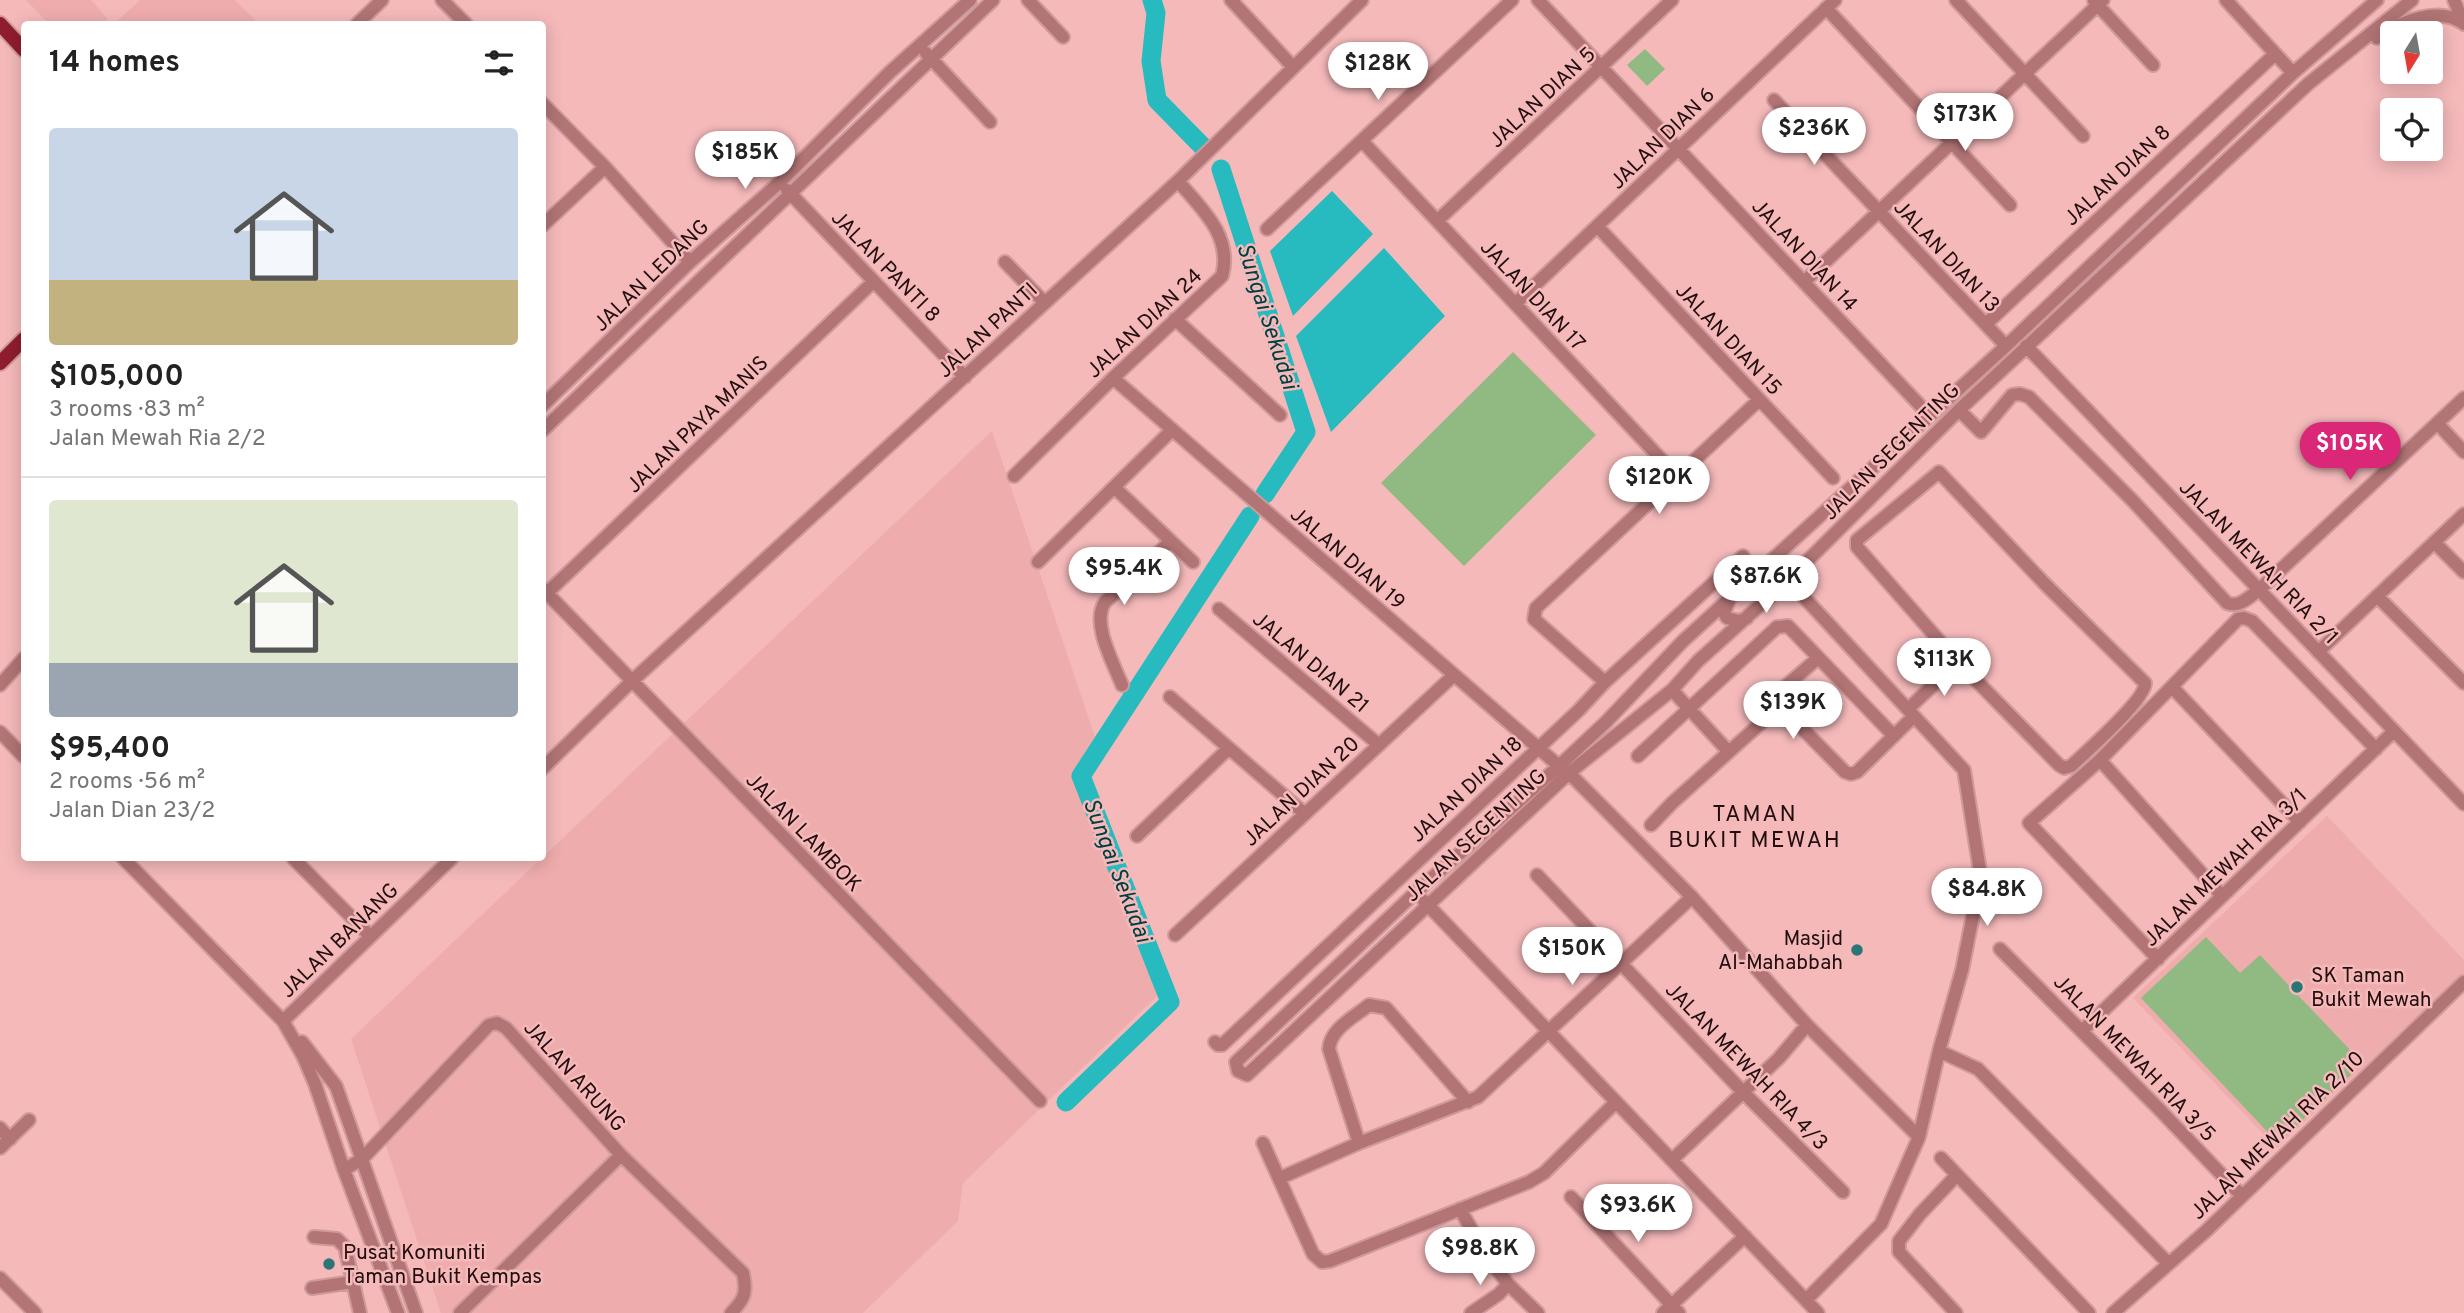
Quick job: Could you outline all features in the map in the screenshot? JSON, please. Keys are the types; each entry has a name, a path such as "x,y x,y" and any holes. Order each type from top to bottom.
{"main road":[{"path":"0,24 21,47"},
{"path":"0,363 21,342"}],"street":[{"path":"360,21 382,0"},
{"path":"442,0 463,21"},
{"name":"JALAN LEDANG","path":"546,402 690,262 780,181 919,45 970,0"},
{"path":"546,427 993,0"},
{"path":"1028,0 1063,37"},
{"path":"1231,0 1292,66"},
{"name":"JALAN PANTI","path":"632,681 1178,181 1362,0"},
{"path":"1267,229 1512,0"},
{"name":"JALAN DIAN 14","path":"1538,0 1929,415"},
{"name":"JALAN DIAN 5","path":"1437,221 1672,0"},
{"path":"1956,0 2083,136"},
{"path":"2226,0 2293,74 2314,71 2352,54 2388,31 2425,18 2442,15 2455,18 2464,24"},
{"name":"JALAN SEGENTING","path":"2377,0 2293,74 2006,346 1677,648 1564,770 1429,906 1247,1075 1238,1071 1236,1062 1416,892 1564,770 1672,690 1698,661 1788,580 2026,346 2308,84 2412,0"},
{"path":"2454,0 2464,24"},
{"path":"2463,0 2464,24"},
{"path":"1804,282 2098,2 2153,65"},
{"path":"1830,4 1951,143 2010,205"},
{"name":"JALAN DIAN 6","path":"1515,304 1830,4"},
{"path":"919,45 990,122"},
{"name":"JALAN DIAN 8","path":"1986,324 2275,54"},
{"name":"JALAN DIAN 13","path":"1774,100 2006,346"},
{"path":"546,107 605,167 690,262"},
{"name":"JALAN DIAN 17","path":"1362,141 1677,476"},
{"path":"546,222 605,167"},
{"name":"JALAN PANTI 8","path":"780,181 965,377"},
{"name":"JALAN DIAN 24","path":"1014,475 1222,276 1225,265 1215,223 1178,181"},
{"name":"JALAN DIAN 15","path":"1597,226 1833,478"},
{"path":"1005,262 1045,302"},
{"name":"JALAN PAYA MANIS","path":"546,590 873,282"},
{"path":"1175,320 1280,415"},
{"name":"JALAN MEWAH RIA 2/1","path":"2026,346 2464,804"},
{"name":"JALAN DIAN 19","path":"1113,378 1564,770 1692,897 1807,1026 1919,1137"},
{"path":"1959,410 1981,432 2012,395 2028,397 2133,501 2227,603 2237,605 2259,590 2464,398"},
{"path":"1605,682 1534,619 1536,608 1759,400"},
{"path":"2437,423 2464,452"},
{"path":"1038,562 1172,430"},
{"path":"1939,472 2044,583 2145,683 2143,692 2110,729 2071,766 2064,768 1958,662 1857,547 1857,540 1939,472"},
{"path":"1114,487 1193,562"},
{"path":"2318,652 2464,514"},
{"path":"1122,685 1100,625 1100,609 1171,541"},
{"path":"2434,542 2464,572"},
{"name":"JALAN DIAN 18","path":"1215,1042 1222,1045 1579,710 1605,682 1743,556"},
{"path":"1788,580 1965,770 1980,871 1962,970 1919,1137 1881,1224 1806,1300"},
{"name":"JALAN LAMBOK","path":"546,592 1040,1101"},
{"path":"2377,596 2464,683"},
{"path":"1731,597 1724,613 1727,618 1739,621 1747,618"},
{"name":"JALAN DIAN 21","path":"1219,609 1379,745"},
{"path":"2158,959 2029,822 2100,760 2238,619 2252,621 2376,748"},
{"path":"1638,756 1777,627 1788,626 1894,736"},
{"path":"1677,648 1684,642 1691,641 1698,645 1698,661"},
{"path":"1818,657 1776,696 1780,706 1845,772 1851,774 1857,772 1894,736 1911,713 1958,662"},
{"path":"0,685 21,661"},
{"name":"JALAN DIAN 20","path":"1175,935 1454,675"},
{"path":"546,763 632,681"},
{"path":"2172,687 2300,822"},
{"path":"1672,690 1728,751"},
{"path":"1170,697 1305,814"},
{"path":"1651,825 1728,751 1780,706"},
{"name":"JALAN MEWAH RIA 3/1","path":"2082,1031 2394,731"},
{"path":"0,732 21,754"},
{"path":"1137,836 1229,748"},
{"path":"2100,760 2222,896"},
{"path":"126,861 283,1021 336,1086 416,1313"},
{"path":"296,861 370,936"},
{"name":"JALAN BANANG","path":"283,1021 449,861"},
{"name":"JALAN MEWAH RIA 4/3","path":"1537,875 1743,1092 1843,1192"},
{"path":"1416,892 1818,1313"},
{"path":"1280,1178 1359,1143 1478,1097 1692,897"},
{"name":"JALAN MEWAH RIA 3/5","path":"2000,949 2241,1195"},
{"name":"JALAN MEWAH RIA 2/10","path":"2113,1313 2206,1231 2464,982"},
{"path":"1359,1143 1329,1049 1329,1041 1334,1033 1369,1005 1386,1008 1468,1102"},
{"path":"283,1021 307,1066 398,1313"},
{"name":"JALAN ARUNG","path":"344,1170 363,1158 489,1025 497,1023 506,1028 621,1155 743,1273 747,1290 742,1302 731,1313"},
{"path":"1672,1160 1779,1058 1807,1026"},
{"path":"1939,1051 1978,1069 2168,1263"},
{"path":"1263,1143 1313,1254 1322,1262 1529,1182 1544,1172 1616,1102"},
{"path":"0,1148 29,1120"},
{"path":"0,1128 10,1139"},
{"path":"460,1313 621,1155"},
{"path":"1941,1158 2089,1313"},
{"path":"1956,1176 1920,1214 1898,1246 1899,1252 1956,1313"},
{"path":"1571,1197 1671,1310 1745,1236"},
{"path":"1460,1209 1486,1255 1508,1284 1538,1313"},
{"path":"314,1237 337,1239 345,1247 360,1313"},
{"path":"0,1278 35,1313"},
{"path":"312,1288 353,1282"},
{"path":"1471,1313 1499,1294 1508,1284"}],"shaded area":[{"path":"26,0 91,0 108,19 105,21 46,21"},
{"path":"140,0 235,0 256,21 117,21"},
{"path":"992,431 1095,737 1073,771 1159,994 963,1183 958,1221 863,1313 441,1313 351,1039 539,861 546,861 546,854"},
{"name":"SK Taman Bukit Mewah","path":"2327,816 2464,960 2464,973 2277,1148 2133,998"}],"green space":[{"path":"1645,49 1665,69 1647,86 1627,65"},
{"path":"1513,352 1596,435 1464,566 1381,483"},
{"path":"2206,937 2240,973 2260,955 2353,1053 2344,1061 2354,1072 2278,1143 2141,998"}],"water":[{"path":"1332,191 1373,234 1293,316 1270,251"},
{"path":"1384,248 1445,316 1331,432 1296,336"}],"waterway":[{"name":"Sungai Sekudai","path":"1152,0 1156,13 1151,61 1157,100 1202,146"},
{"name":"Sungai Sekudai","path":"1221,169 1306,432 1265,494"},
{"name":"Sungai Sekudai","path":"1066,1102 1170,1002 1081,776 1250,516"}],"place":[{"name":"Masjid Al-Mahabbah","path":"1857,950"},
{"name":"SK Taman Bukit Mewah","path":"2297,987"},
{"name":"Pusat Komuniti Taman Bukit Kempas","path":"329,1264"}],"district":[{"name":"TAMAN BUKIT MEWAH","path":"1755,826"}]}
